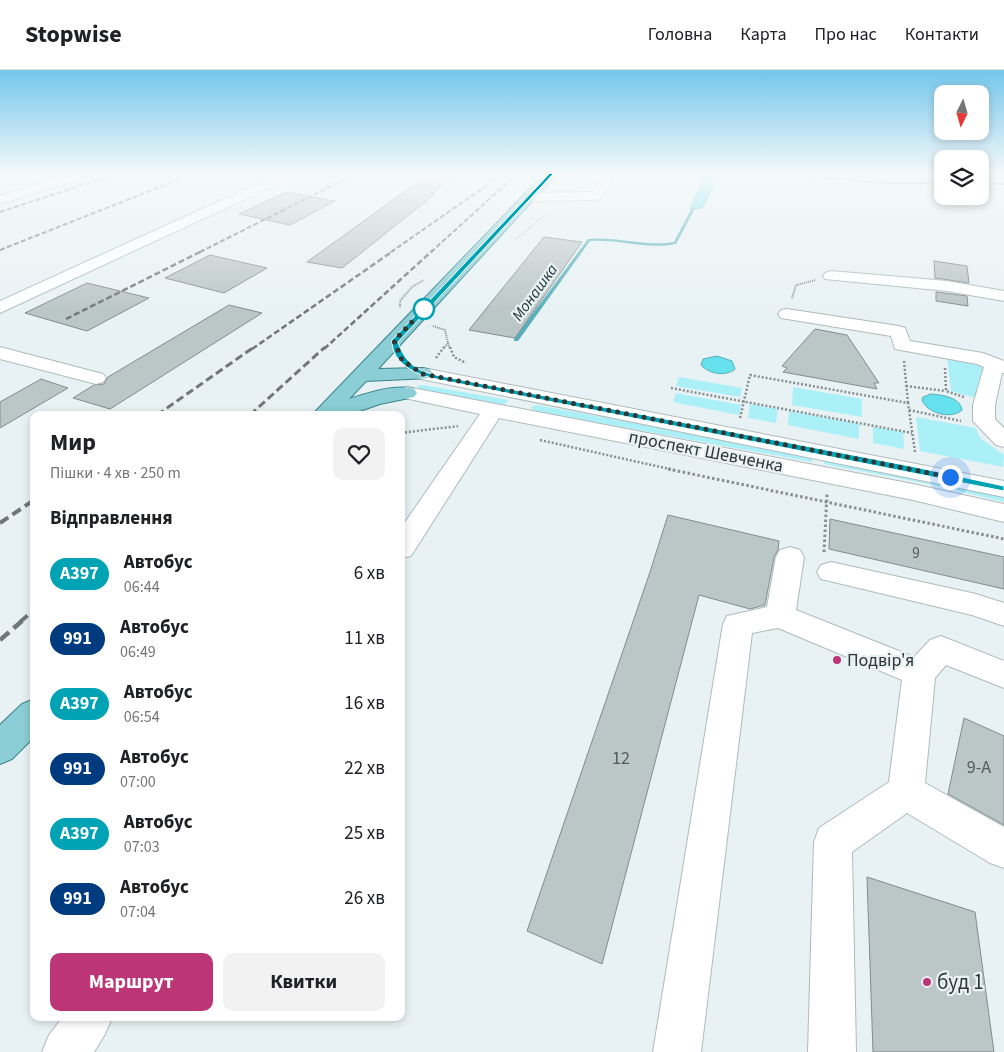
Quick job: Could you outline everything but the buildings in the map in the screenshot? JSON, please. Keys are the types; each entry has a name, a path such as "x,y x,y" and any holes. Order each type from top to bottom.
{"main road":[{"path":"327,411 508,220"},
{"path":"394,341 402,360 430,366"},
{"path":"361,375 430,366"},
{"path":"361,375 374,384 407,393"},
{"path":"339,411 360,401 382,395 407,393"},
{"path":"0,748 30,718"}],"street":[{"path":"0,308 190,220"},
{"path":"831,276 947,286 1004,296"},
{"path":"787,314 901,339 944,352 983,359 999,366"},
{"path":"901,339 987,346 999,366"},
{"path":"0,353 96,378"},
{"name":"проспект Шевченка","path":"430,366 505,411 906,468 1004,489"},
{"path":"999,366 984,405 984,421 1004,440"},
{"name":"проспект Шевченка","path":"407,393 913,492 1004,513"},
{"path":"405,544 505,411"},
{"path":"780,616 790,557"},
{"path":"831,572 976,605 1004,615"},
{"path":"678,1052 738,624 780,616 919,673"},
{"path":"832,1052 833,842 906,792 919,673 941,649 1004,674"},
{"path":"906,792 1004,849"},
{"path":"66,1052 87,1021"}],"path":[{"path":"516,238 541,220"},
{"path":"787,314 796,285 831,276"},
{"path":"429,324 445,330 448,343 430,366"},
{"path":"901,339 908,410 915,455"},
{"path":"944,352 946,391"},
{"path":"739,423 750,375 908,403"},
{"path":"906,386 946,391 969,401"},
{"path":"671,388 912,433"},
{"path":"908,410 945,419 968,420"},
{"path":"405,432 451,426 505,411"},
{"path":"538,440 641,464 1004,538"},
{"path":"826,501 822,548 831,572"}],"shaded area":[{"path":"717,356 732,361 735,369 722,374 708,371 701,365 703,359"},
{"path":"947,357 993,366 989,402 951,391"},
{"path":"679,377 742,388 740,397 676,386"},
{"path":"423,385 508,400 505,405 420,390 417,386"},
{"path":"793,387 862,399 862,417 792,405"},
{"path":"676,393 741,405 739,415 673,402"},
{"path":"931,394 954,399 961,406 962,410 946,415 934,412 922,400 923,397"},
{"path":"750,404 778,409 776,423 748,418"},
{"path":"537,405 813,456 812,462 534,411 531,407"},
{"path":"789,411 859,424 859,439 788,425"},
{"path":"916,417 976,428 980,438 1004,455 1003,467 920,451"},
{"path":"873,427 903,432 904,449 873,443"},
{"path":"824,458 1004,496 1004,502 934,485 824,464"}],"waterway":[{"name":"Монашка","path":"516,340 589,240 600,239 655,245 675,243 687,220"}],"railway":[{"path":"0,250 77,220"},
{"path":"200,252 264,220"},
{"path":"391,252 437,220"},
{"path":"431,252 466,220"},
{"path":"252,349 393,251"},
{"path":"324,349 432,251"},
{"path":"66,319 200,252"},
{"path":"163,411 254,347"},
{"path":"254,411 325,347"},
{"path":"0,523 30,503"},
{"path":"20,622 30,613"},
{"path":"0,640 22,621"}],"bus line":[{"name":"А397","path":"508,220 394,341 402,360 423,374 1004,489"}],"place":[{"name":"Подвір'я","path":"837,660"},
{"name":"буд 1","path":"927,982"}],"route":[{"path":"424,309 394,341 402,360 423,374 950,477"}]}
